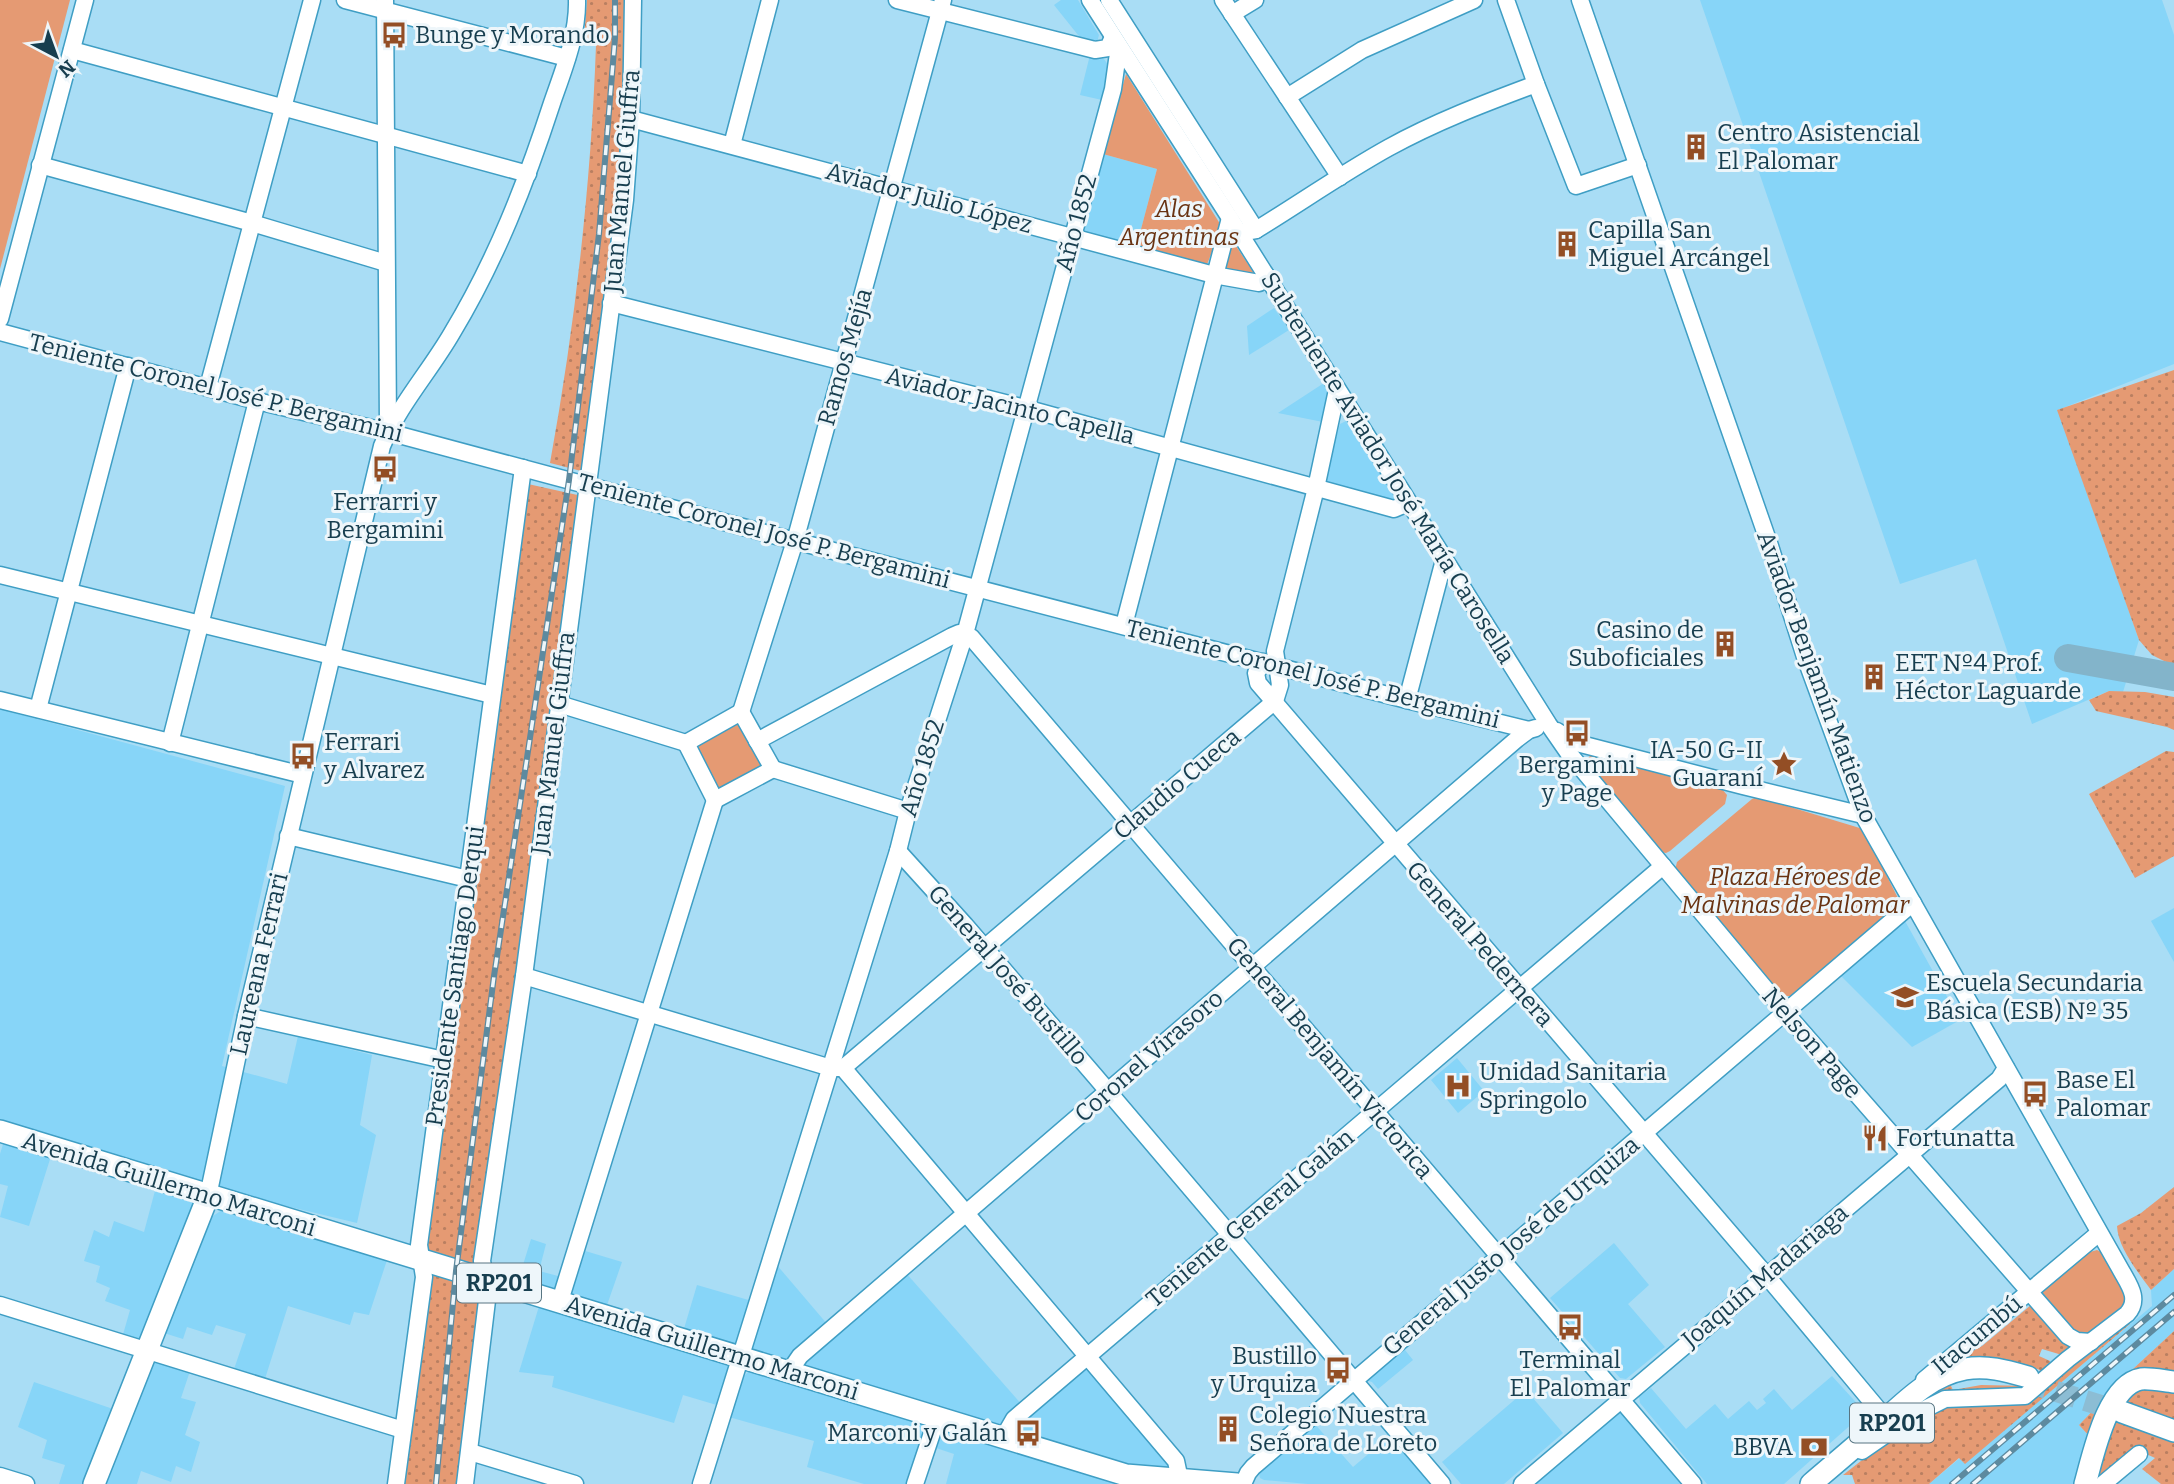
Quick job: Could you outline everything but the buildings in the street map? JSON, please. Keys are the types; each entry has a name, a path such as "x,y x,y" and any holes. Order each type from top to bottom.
{"main road":[{"name":"Avenida Guillermo Marconi","path":"0,1131 1141,1481"},
{"name":"Laureana Ferrari","path":"94,1484 208,1196"},
{"name":"RP201","path":"1832,1476 1942,1382 1968,1374 1984,1373 2027,1380"},
{"path":"2085,1484 2102,1428 2118,1394 2141,1379 2174,1382"},
{"path":"2174,1423 2123,1409 2174,1432"},
{"name":"Itacumbú","path":"1811,1484 1832,1476"},
{"name":"RP201","path":"1141,1481 1180,1480 1237,1484"}],"street":[{"path":"0,319 85,0"},
{"path":"208,387 312,0"},
{"path":"345,0 386,6 567,58"},
{"path":"388,432 472,299 518,202 567,58 576,23 578,0"},
{"name":"Juan Manuel Giuffra","path":"465,1484 488,1292 482,1261 524,976 625,201 631,119 633,0"},
{"path":"732,145 770,0"},
{"path":"897,0 942,6 1095,50 1108,48 1116,41"},
{"name":"Subteniente Aviador José María Carosella","path":"1090,0 1549,725"},
{"path":"1109,0 1256,230"},
{"path":"1223,0 1340,177"},
{"path":"1232,14 1255,0"},
{"path":"1287,97 1362,50 1474,0"},
{"path":"1506,0 1576,186 1637,165"},
{"name":"Aviador Benjamín Matienzo","path":"1580,0 1770,546 1805,657 1863,815 2133,1294 2133,1308 2127,1314"},
{"path":"386,6 388,432"},
{"name":"Ramos Mejía","path":"741,712 795,541 942,6"},
{"name":"Año 1852","path":"701,1484 740,1356 837,1068 838,1044 965,634 1113,89 1116,41"},
{"path":"72,50 528,174"},
{"path":"1239,233 1256,230 1390,147 1447,119 1536,84"},
{"name":"Aviador Julio López","path":"631,119 1214,275 1259,283 1266,275"},
{"path":"40,165 386,263"},
{"path":"1124,625 1230,218"},
{"name":"Aviador Jacinto Capella","path":"611,303 1025,408 1394,509 1408,503"},
{"name":"Teniente Coronel José P. Bergamini","path":"0,332 1407,701 1529,730"},
{"path":"38,709 128,366"},
{"path":"1275,701 1280,685 1270,664 1316,488 1337,390"},
{"path":"170,743 257,401"},
{"name":"Laureana Ferrari","path":"208,1196 288,836 382,446 388,432"},
{"name":"Presidente Santiago Derqui","path":"396,1484 425,1277 419,1245 523,468"},
{"path":"1407,701 1444,560"},
{"path":"0,575 492,695"},
{"path":"757,741 952,636 965,634"},
{"name":"General Benjamín Victorica","path":"965,634 976,641 1693,1484"},
{"name":"General Pedernera","path":"1270,664 1256,673 1256,678 1395,845 1766,1275 1882,1414"},
{"path":"0,700 303,775"},
{"name":"Claudio Cueca","path":"837,1068 857,1055 1275,701"},
{"path":"558,704 686,743 715,800 560,1301"},
{"path":"686,743 741,712 773,769 908,811"},
{"path":"1549,725 1573,742 1863,815"},
{"name":"Coronel Virasoro","path":"789,1372 800,1356 1529,730 1549,725"},
{"name":"Nelson Page","path":"1549,725 1578,765 1784,1011 2029,1292 2068,1336 2077,1341 2091,1342"},
{"path":"715,800 773,769"},
{"path":"288,836 468,879"},
{"name":"General José Bustillo","path":"898,851 1108,1091 1442,1484"},
{"name":"Teniente General Galán","path":"1003,1438 1014,1419 1663,866"},
{"name":"General Justo José de Urquiza","path":"1243,1484 1253,1466 1913,903"},
{"path":"524,976 837,1068 965,1213 1175,1461 1180,1480"},
{"path":"246,1016 444,1060"},
{"path":"838,1044 845,1053 857,1055"},
{"name":"Joaquín Madariaga","path":"1522,1484 1620,1398 1999,1079 2006,1068"},
{"name":"Itacumbú","path":"1832,1476 1882,1414 2099,1233"},
{"path":"0,1305 402,1430"},
{"name":"Itacumbú","path":"1832,1476 1857,1454 1917,1413 1945,1399 2025,1396 2127,1314"},
{"path":"915,1484 937,1419"},
{"path":"470,1452 575,1484"},
{"path":"2103,1484 2139,1454"},
{"path":"0,1476 26,1484"}],"shaded area":[{"path":"1061,0 1078,0 1099,35 1097,42 1082,40 1054,5"},
{"path":"1700,0 2162,0 2174,35 2174,364 2058,410 2139,640 2123,692 2109,691 2032,724 1976,559 1900,584"},
{"path":"1090,55 1104,59 1111,69 1102,100 1080,95"},
{"path":"1103,154 1157,169 1136,248 1081,233"},
{"path":"1274,308 1289,330 1249,355 1247,326"},
{"path":"1324,383 1332,395 1328,423 1278,413"},
{"path":"1346,421 1396,502 1327,483 1325,476 1340,424"},
{"path":"0,709 285,786 222,1066 287,1084 298,1036 372,1055 360,1125 376,1135 357,1223 186,1182 0,1125"},
{"path":"2174,908 2174,962 2151,921"},
{"name":"Escuela Secundaria Básica (ESB) Nº 35","path":"1905,921 1960,1020 1912,1047 1840,975"},
{"name":"Unidad Sanitaria Springolo","path":"1457,1058 1484,1091 1458,1113 1431,1080"},
{"path":"4,1141 51,1156 29,1226 0,1217 8,1186 0,1184 0,1154"},
{"path":"156,1187 191,1197 197,1203 141,1342 122,1338 130,1310 105,1301 110,1288 96,1282 100,1266 84,1261 94,1230 109,1237 114,1221 144,1232"},
{"path":"222,1210 388,1257 369,1315 354,1312 350,1325 288,1306 264,1382 233,1372 246,1334 216,1325 212,1335 187,1327 183,1339 164,1333 210,1218"},
{"path":"531,1239 546,1244 539,1271 562,1277 556,1290 518,1281"},
{"path":"1614,1243 1649,1285 1628,1304 1665,1347 1626,1379 1620,1378 1550,1298"},
{"path":"582,1250 622,1262 606,1308 572,1295 570,1290"},
{"path":"776,1264 828,1325 784,1361 753,1352 751,1348"},
{"path":"2174,1269 2174,1331 2079,1425 2091,1438 2077,1484 1929,1484 1960,1458 1965,1463 2152,1306 2151,1290"},
{"path":"906,1273 1023,1406 1003,1423 998,1425 806,1368 803,1363"},
{"path":"697,1285 752,1301 734,1346 683,1332"},
{"path":"540,1303 728,1363 731,1367 720,1406 683,1395 674,1423 552,1387 554,1376 519,1372"},
{"path":"1401,1345 1413,1360 1378,1389 1368,1378"},
{"path":"153,1362 190,1371 181,1398 196,1402 185,1435 200,1442 191,1472 176,1466 171,1482 141,1471 137,1484 102,1484"},
{"path":"1087,1366 1167,1454 1169,1467 1132,1466 1018,1431 1017,1426"},
{"path":"751,1369 925,1424 925,1432 908,1484 864,1484 807,1467 814,1441 729,1417 742,1378"},
{"path":"1832,1376 1863,1410 1863,1414 1784,1484 1707,1484 1640,1403 1639,1397 1651,1388 1686,1429 1715,1404 1728,1419 1749,1401 1757,1410 1766,1403 1763,1399 1774,1389 1792,1410"},
{"path":"34,1382 116,1410 86,1484 59,1484 65,1465 42,1458 47,1440 18,1427"},
{"path":"1526,1390 1563,1433 1504,1484 1461,1484 1442,1462"},
{"path":"1618,1413 1622,1414 1681,1484 1536,1484"},
{"path":"1313,1422 1353,1467 1393,1433 1435,1484 1308,1484 1260,1478 1258,1469"},
{"path":"945,1429 1127,1484 946,1484 954,1454 933,1447"}],"green space":[{"path":"0,0 70,0 0,269"},
{"path":"587,0 633,0 631,119 585,472 550,463 567,359 586,203 596,45 584,39"},
{"name":"Alas Argentinas","path":"1126,74 1222,227 1206,267 1136,248 1157,169 1103,154"},
{"path":"1232,240 1256,276 1220,270"},
{"path":"2174,370 2174,666 2152,655 2139,640 2057,410"},
{"path":"528,484 582,496 484,1278 465,1484 396,1484"},
{"path":"2109,691 2145,692 2174,697 2174,730 2096,711 2089,700"},
{"path":"740,720 764,765 716,790 693,745"},
{"path":"2166,751 2174,752 2174,856 2135,878 2089,794"},
{"name":"Plaza Héroes de Malvinas de Palomar","path":"1594,755 1722,789 1727,795 1725,804 1670,851 1660,852 1584,762"},
{"name":"Plaza Héroes de Malvinas de Palomar","path":"1757,797 1863,829 1900,902 1898,909 1792,996 1782,996 1675,870 1677,862"},
{"path":"2174,1187 2174,1269 2151,1290 2125,1251 2117,1226 2141,1213"},
{"path":"2097,1250 2103,1253 2126,1292 2125,1302 2122,1309 2091,1333 2076,1334 2042,1296 2044,1287 2083,1254"},
{"path":"2031,1305 2074,1344 2062,1355 2042,1349 2039,1356 2050,1361 2050,1369 2032,1388 1976,1394 1899,1421 1936,1391 1950,1384 1953,1390 1981,1385 2030,1386 2040,1370 2028,1366 2006,1363 1951,1368 1962,1356 1982,1346"},
{"path":"2128,1321 2130,1324 1965,1464 1959,1458 1929,1484 1855,1484 1852,1475 1843,1475 1889,1439 1952,1402 2005,1401 2050,1380"},
{"path":"2174,1331 2174,1484 2161,1484 2142,1469 2155,1458 2133,1448 2091,1484 2091,1438 2079,1425"}],"taxiway":[{"path":"2068,658 2174,677"}],"tunnel":[{"path":"2026,1382 2122,1412"}],"railway":[{"path":"436,1484 456,1271 494,976 569,480 599,234 615,38 615,0"},
{"path":"1952,1484 2174,1295"},
{"path":"1973,1484 2174,1312"}],"place":[{"name":"Bunge y Morando","path":"394,35"},
{"name":"Centro Asistencial El Palomar","path":"1696,147"},
{"name":"Capilla San Miguel Arcángel","path":"1567,244"},
{"name":"Ferrarri y Bergamini","path":"385,469"},
{"name":"Casino de Suboficiales","path":"1725,644"},
{"name":"EET Nº4 Prof. Héctor Laguarde","path":"1874,677"},
{"name":"Bergamini y Page","path":"1577,733"},
{"name":"Ferrari y Alvarez","path":"303,756"},
{"name":"IA-50 G-II Guaraní","path":"1784,764"},
{"name":"Escuela Secundaria Básica (ESB) Nº 35","path":"1905,997"},
{"name":"Unidad Sanitaria Springolo","path":"1458,1086"},
{"name":"Base El Palomar","path":"2035,1094"},
{"name":"Fortunatta","path":"1875,1138"},
{"name":"Terminal El Palomar","path":"1570,1327"},
{"name":"Bustillo y Urquiza","path":"1338,1370"},
{"name":"Colegio Nuestra Señora de Loreto","path":"1228,1429"},
{"name":"Marconi y Galán","path":"1028,1433"},
{"name":"BBVA","path":"1814,1447"}]}
